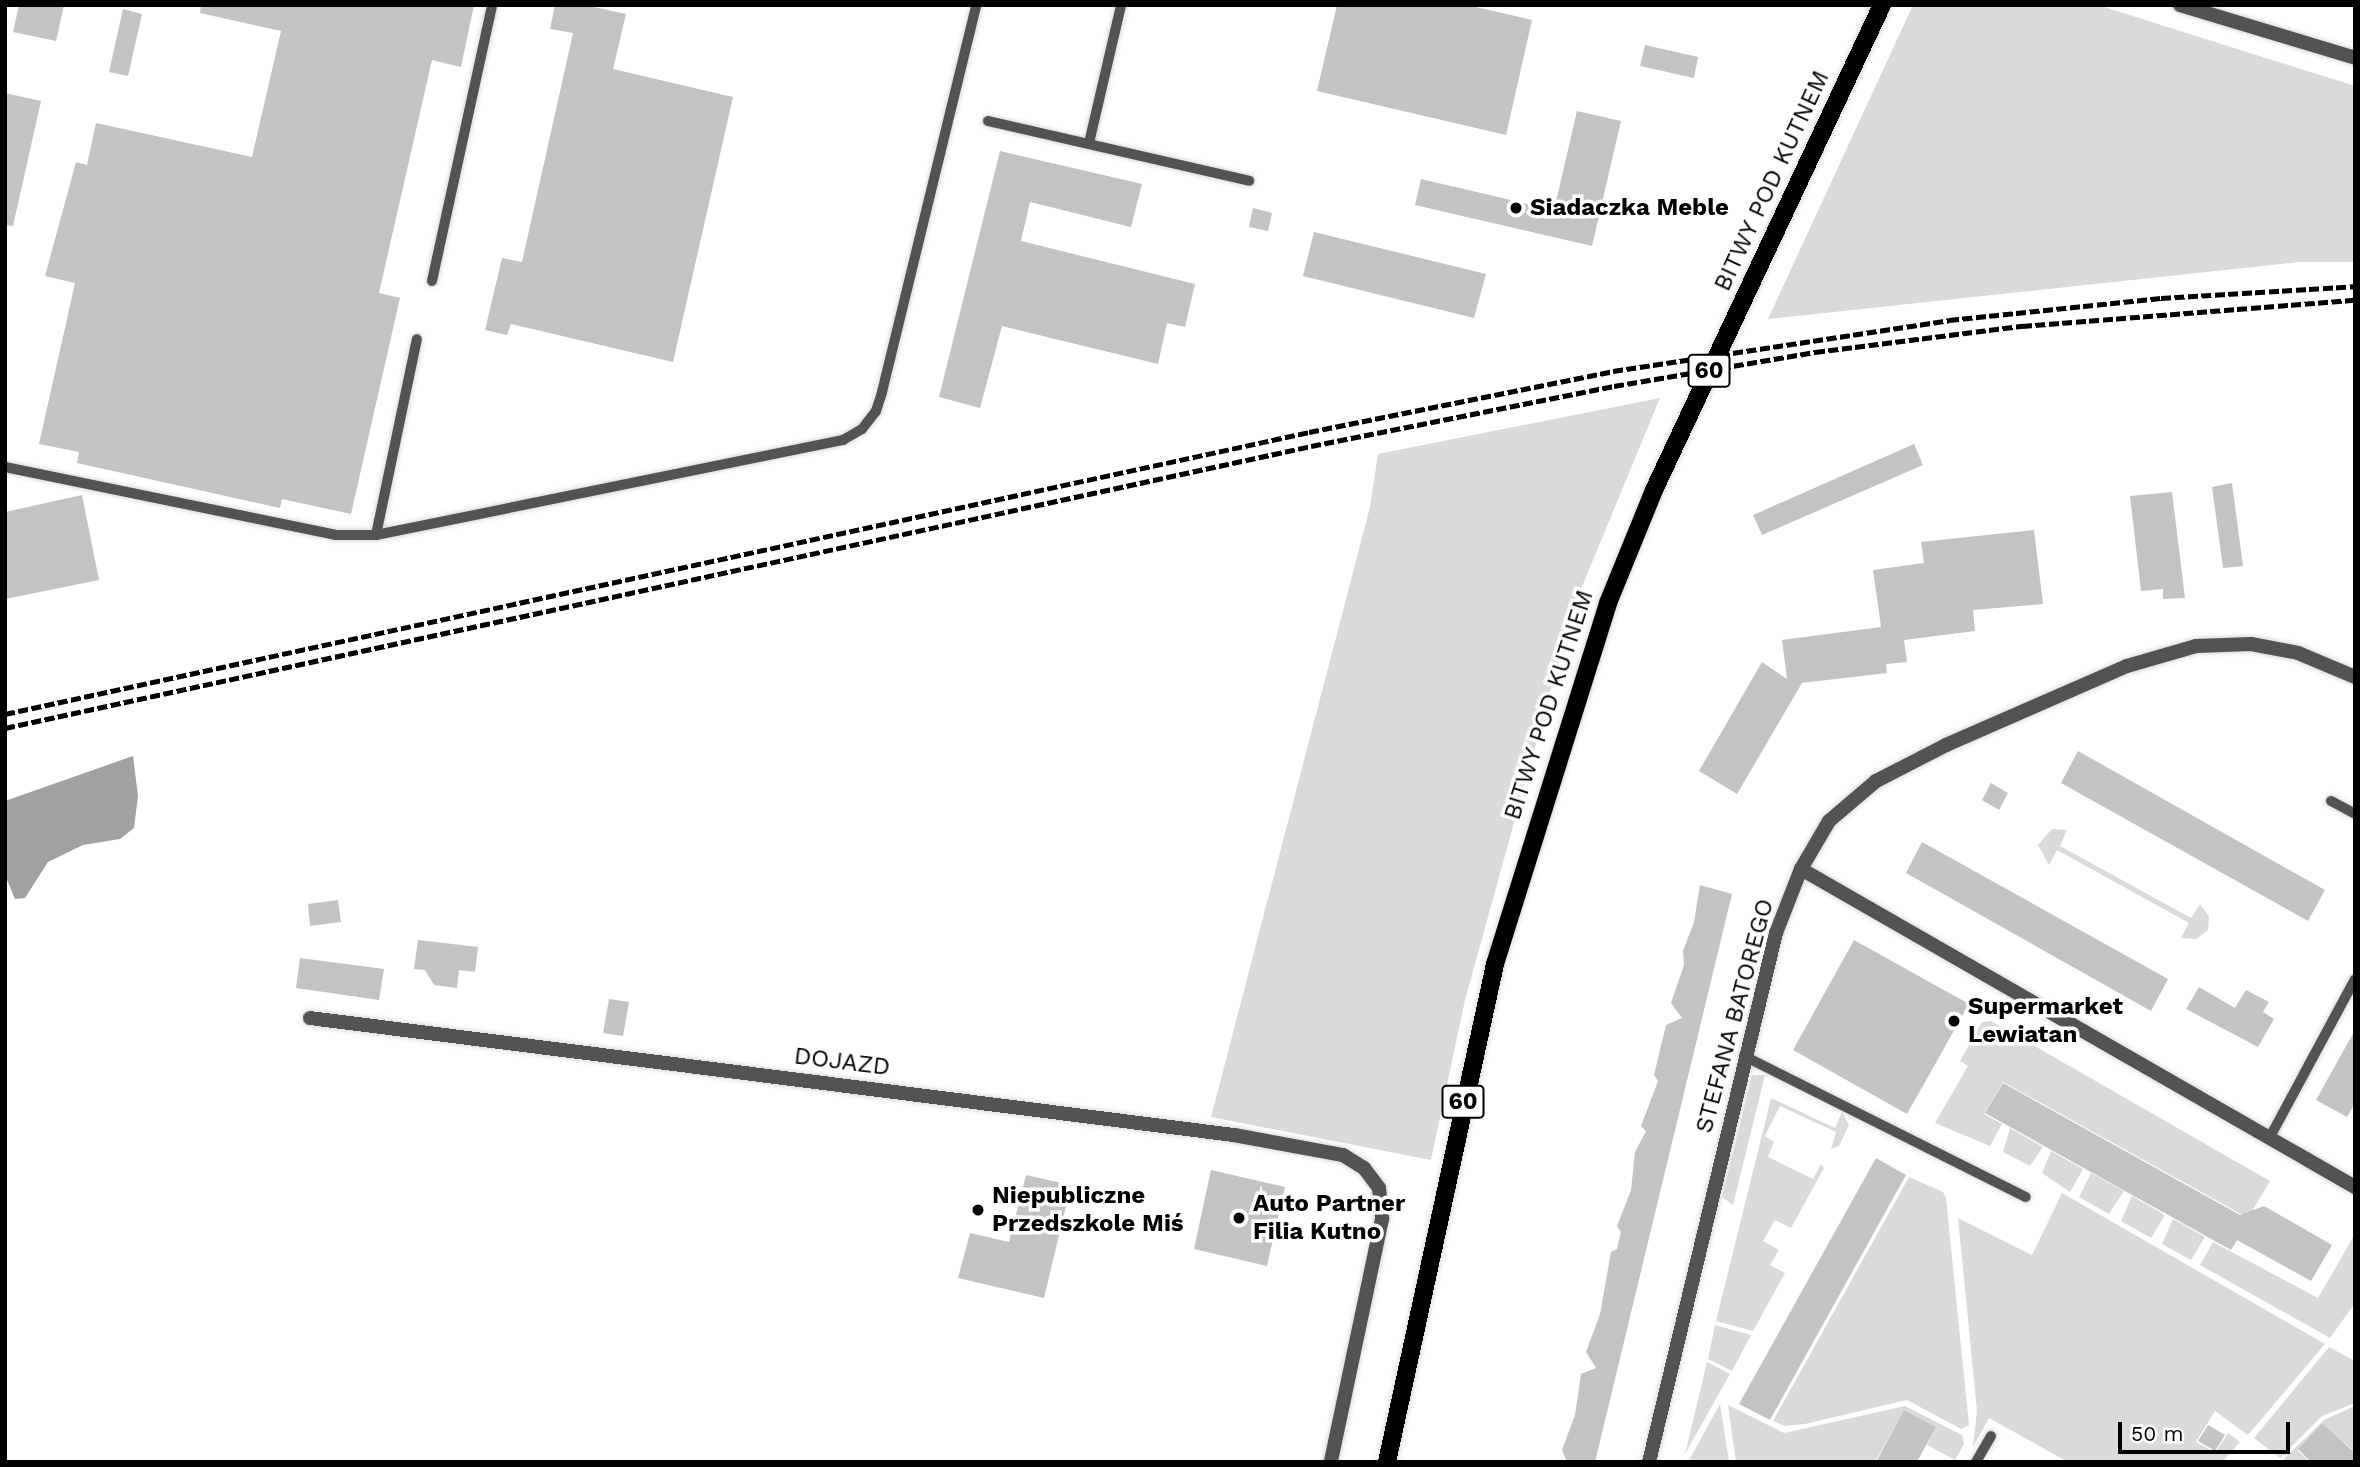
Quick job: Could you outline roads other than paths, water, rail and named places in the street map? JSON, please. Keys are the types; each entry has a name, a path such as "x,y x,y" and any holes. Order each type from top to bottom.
{"main road":[{"name":"BITWY POD KUTNEM","path":"1387,1462 1494,964 1608,603 1654,490 1882,5"}],"street":[{"path":"2180,5 2355,58"},
{"name":"STEFANA BATOREGO","path":"1648,1462 1744,1056 1776,933 1801,869 1829,821 1876,781 1945,745 2127,666 2196,646 2251,644 2298,653 2355,677"},
{"path":"1801,869 2355,1187"},
{"name":"DOJAZD","path":"310,1018 1234,1135 1343,1155 1364,1168 1379,1188 1382,1219 1331,1462"}],"lane":[{"path":"432,281 492,5"},
{"path":"5,467 335,534 376,535 843,440 862,429 876,411 882,392 976,5"},
{"path":"1089,143 1121,5"},
{"path":"988,121 1249,181"},
{"path":"376,535 417,340"},
{"path":"2331,801 2355,814"},
{"path":"2270,1137 2355,979"},
{"path":"1744,1056 2026,1197"},
{"path":"1976,1462 1991,1436"}],"railway":[{"path":"5,714 1309,432 1613,371 1949,320 2161,298 2355,286"},
{"path":"5,728 1311,446 1614,386 1815,352 2022,326 2355,300"}],"place":[{"name":"Siadaczka Meble","path":"1516,208"},
{"name":"Supermarket Lewiatan","path":"1954,1021"},
{"name":"Niepubliczne Przedszkole Miś","path":"978,1210"},
{"name":"Auto Partner Filia Kutno","path":"1239,1218"}]}
